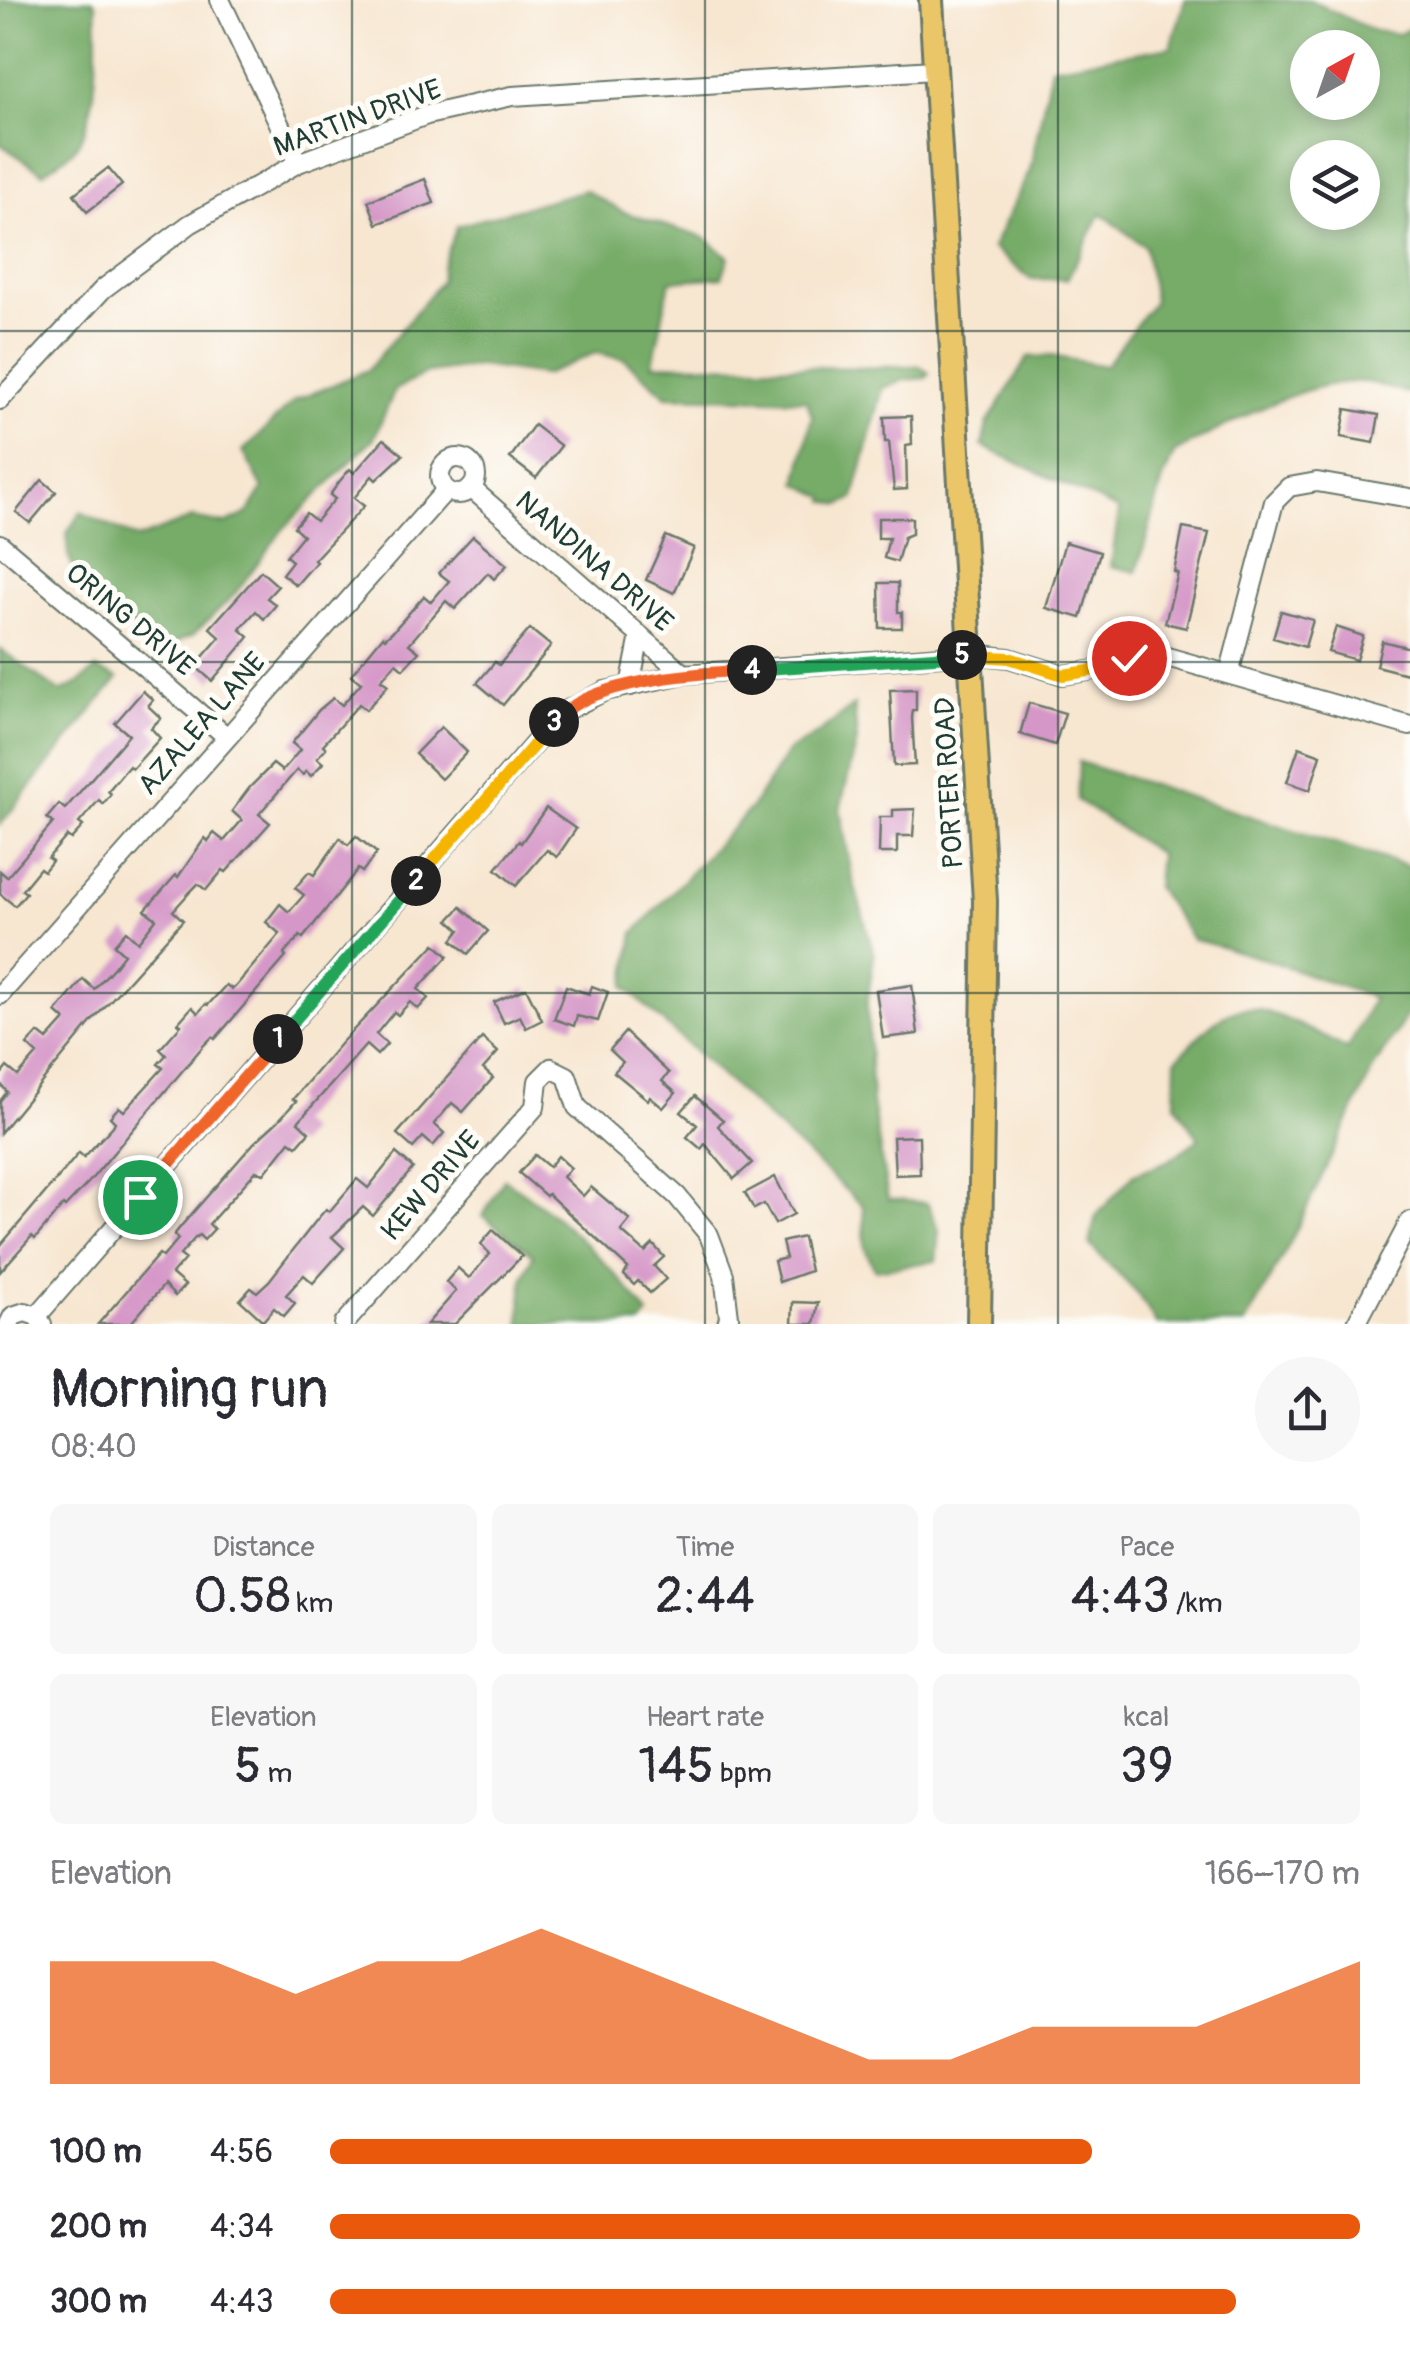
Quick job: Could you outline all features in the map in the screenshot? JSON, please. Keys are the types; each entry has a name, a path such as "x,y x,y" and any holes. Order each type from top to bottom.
{"main road":[{"name":"PORTER ROAD","path":"932,0 984,901 979,1324"}],"street":[{"path":"220,0 298,163"},
{"name":"MARTIN DRIVE","path":"0,400 104,289 190,224 298,163 427,115 512,96 934,70"},
{"path":"457,458 472,466 476,477 471,488 456,494 446,490 440,474 446,463 457,458"},
{"path":"1229,674 1274,502 1289,487 1317,482 1410,498"},
{"name":"NANDINA DRIVE","path":"471,488 684,674"},
{"name":"AZALEA LANE","path":"0,995 446,490"},
{"name":"ORING DRIVE","path":"0,544 226,736"},
{"path":"630,686 640,636"},
{"path":"8,1324 19,1313 39,1320 561,713 605,691 684,674 971,654 1009,658 1063,675 1095,670 1129,658 1160,656 1410,726"},
{"name":"KEW DRIVE","path":"344,1324 535,1107 542,1074 551,1068 562,1071 571,1083 576,1107"},
{"path":"535,1107 576,1107 677,1196 709,1235 724,1275 727,1324"},
{"path":"1356,1324 1410,1221"}],"green space":[{"path":"0,0 93,0 96,5 95,79 89,118 75,148 43,173 0,144"},
{"path":"1185,0 1310,0 1372,30 1290,30 1290,120 1380,120 1380,32 1399,34 1410,28 1410,392 1365,382 1317,388 1267,406 1175,452 1163,479 1137,572 1111,566 1119,510 982,446 987,424 1028,357 1051,356 1105,366 1154,301 1145,247 1101,213 1067,279 1030,279 992,248 1030,170 1051,67 1171,47"},
{"path":"585,190 623,212 705,238 729,257 722,277 670,281 653,364 919,366 929,373 926,378 904,380 883,388 854,498 841,505 826,501 797,483 812,416 807,400 667,396 624,359 595,353 544,375 480,366 427,373 395,390 374,438 283,529 234,595 194,634 163,649 110,608 83,581 68,555 67,533 81,512 137,539 192,518 225,524 248,513 263,489 243,451 294,401 368,370 441,281 457,226"},
{"path":"0,649 60,692 96,669 118,678 0,825"},
{"path":"854,705 857,741 840,809 852,876 874,955 867,1004 872,1102 888,1199 927,1203 939,1230 936,1261 875,1270 865,1249 863,1206 625,987 634,933 752,807 788,751"},
{"path":"1079,762 1410,867 1410,1011 1374,1067 1290,1243 1245,1324 1156,1324 1140,1296 1089,1244 1096,1216 1134,1174 1168,1161 1199,1139 1175,1103 1176,1060 1212,1024 1237,1010 1263,1011 1348,1049 1373,998 1268,960 1192,939 1156,887 1159,854 1077,800"},
{"path":"504,1179 545,1208 599,1257 648,1314 642,1324 520,1324 523,1278 533,1255 483,1216"}],"building":[{"path":"108,168 122,185 87,212 74,194"},
{"path":"425,179 434,203 377,224 368,201"},
{"path":"1346,409 1379,415 1374,443 1341,437"},
{"path":"911,416 912,445 906,446 907,489 894,490 884,417"},
{"path":"534,425 561,446 536,478 510,458"},
{"path":"384,439 403,455 376,480 372,476 354,498 364,506 296,585 282,574 292,561 286,556 303,535 294,527 306,513 316,521 335,499 330,495 339,482 350,469 354,473"},
{"path":"42,480 56,492 30,523 16,512"},
{"path":"878,518 912,518 912,534 904,537 897,562 884,558 889,538 878,538"},
{"path":"1183,528 1209,533 1186,628 1165,623 1178,573 1174,572"},
{"path":"473,536 507,565 494,579 488,573 455,609 446,601 409,644 419,652 403,669 396,663 381,680 388,685 366,710 359,704 323,745 326,748 317,758 323,763 311,776 297,770 259,814 270,823 226,872 223,870 206,890 198,884 173,911 183,920 92,1021 0,1133 0,1101 7,1092 0,1076 7,1067 18,1076 37,1054 27,1045 38,1033 47,1040 65,1020 56,1012 83,979 94,989 114,967 124,954 114,945 126,931 138,942 156,919 145,910 178,877 205,838 208,841 214,833 224,841 242,820 232,811 250,787 273,764 282,771 300,750 292,743 319,710 333,698 342,705 361,683 351,675 424,596 431,602 449,581 439,573"},
{"path":"666,536 694,548 674,593 646,580"},
{"path":"1065,542 1100,552 1081,618 1046,608"},
{"path":"261,571 278,586 267,598 276,605 264,619 256,611 240,629 249,637 212,681 195,666 220,637 210,628"},
{"path":"879,583 898,583 902,628 880,628"},
{"path":"1281,611 1313,620 1305,647 1273,638"},
{"path":"1336,627 1363,636 1356,660 1328,652"},
{"path":"530,629 551,646 503,705 477,683 495,662 499,665"},
{"path":"1382,641 1410,648 1407,674 1376,666"},
{"path":"916,689 912,718 915,765 894,766 890,690"},
{"path":"143,691 153,700 148,706 161,718 151,728 160,738 132,769 129,766 108,791 111,794 103,804 99,800 71,839 67,836 48,858 52,861 44,871 40,868 15,906 0,894 0,871 7,877 53,823 47,818 59,804 65,809 129,735 115,723"},
{"path":"1029,703 1065,713 1055,745 1020,734"},
{"path":"441,727 467,752 441,779 415,754"},
{"path":"1299,747 1321,755 1310,790 1287,782"},
{"path":"546,808 576,829 557,857 547,850 516,886 496,869"},
{"path":"915,809 913,836 897,836 897,853 879,853 880,817 893,817 893,810"},
{"path":"356,836 377,853 362,872 358,869 303,938 300,936 284,954 286,957 215,1039 212,1037 204,1045 89,1182 0,1272 0,1246 79,1153 84,1157 113,1126 115,1122 110,1117 119,1107 124,1111 163,1068 158,1064 166,1055 160,1049 181,1025 178,1023 192,1007 198,1013 226,985 235,987 280,934 266,922 280,904 289,912 304,895 295,888 309,872 314,875 340,838 348,845"},
{"path":"461,907 488,931 468,954 452,940 460,930 449,920"},
{"path":"435,944 448,956 418,989 428,998 418,1009 410,1002 398,1015 394,1012 376,1034 387,1044 377,1055 366,1045 298,1122 309,1132 297,1146 290,1141 264,1174 256,1171 209,1224 214,1229 204,1240 196,1237 180,1255 185,1259 172,1274 185,1285 175,1296 164,1285 130,1324 98,1324 159,1254 163,1257 178,1239 174,1235 182,1225 296,1101 293,1099 341,1043"},
{"path":"912,985 918,1034 883,1038 876,990"},
{"path":"566,986 589,994 592,986 608,992 598,1021 577,1016 574,1026 554,1019"},
{"path":"526,988 542,1020 526,1028 520,1016 504,1023 494,1002"},
{"path":"625,1032 669,1073 662,1081 676,1093 663,1108 614,1072 623,1062 610,1050"},
{"path":"482,1038 498,1052 483,1069 493,1078 463,1112 452,1103 434,1124 444,1133 433,1146 423,1137 413,1148 397,1134"},
{"path":"695,1096 723,1120 718,1126 752,1163 734,1179 705,1144 701,1149 687,1137 697,1125 681,1112"},
{"path":"919,1136 920,1174 895,1175 893,1137"},
{"path":"396,1153 413,1168 373,1216 363,1207 332,1237 344,1248 313,1283 304,1275 286,1295 295,1303 284,1316 274,1308 263,1321 240,1300 251,1288 257,1292 269,1281 326,1209 329,1212 357,1179 368,1188"},
{"path":"535,1155 549,1167 558,1156 571,1168 563,1177 583,1196 591,1187 630,1220 621,1231 645,1252 653,1244 664,1257 654,1266 666,1279 650,1293 638,1281 634,1285 624,1275 628,1268 548,1194 519,1173"},
{"path":"775,1177 794,1214 775,1224 764,1204 754,1209 745,1193"},
{"path":"493,1230 522,1256 455,1324 427,1324 456,1291 446,1282 458,1268 469,1278 490,1254 481,1244"},
{"path":"803,1237 810,1271 779,1282 774,1261 786,1258 782,1242"},
{"path":"793,1302 818,1303 814,1324 792,1324"}],"route":[{"path":"140,1197 561,713 605,691 684,674 971,654 1009,658 1063,675 1095,670 1129,658"}]}
